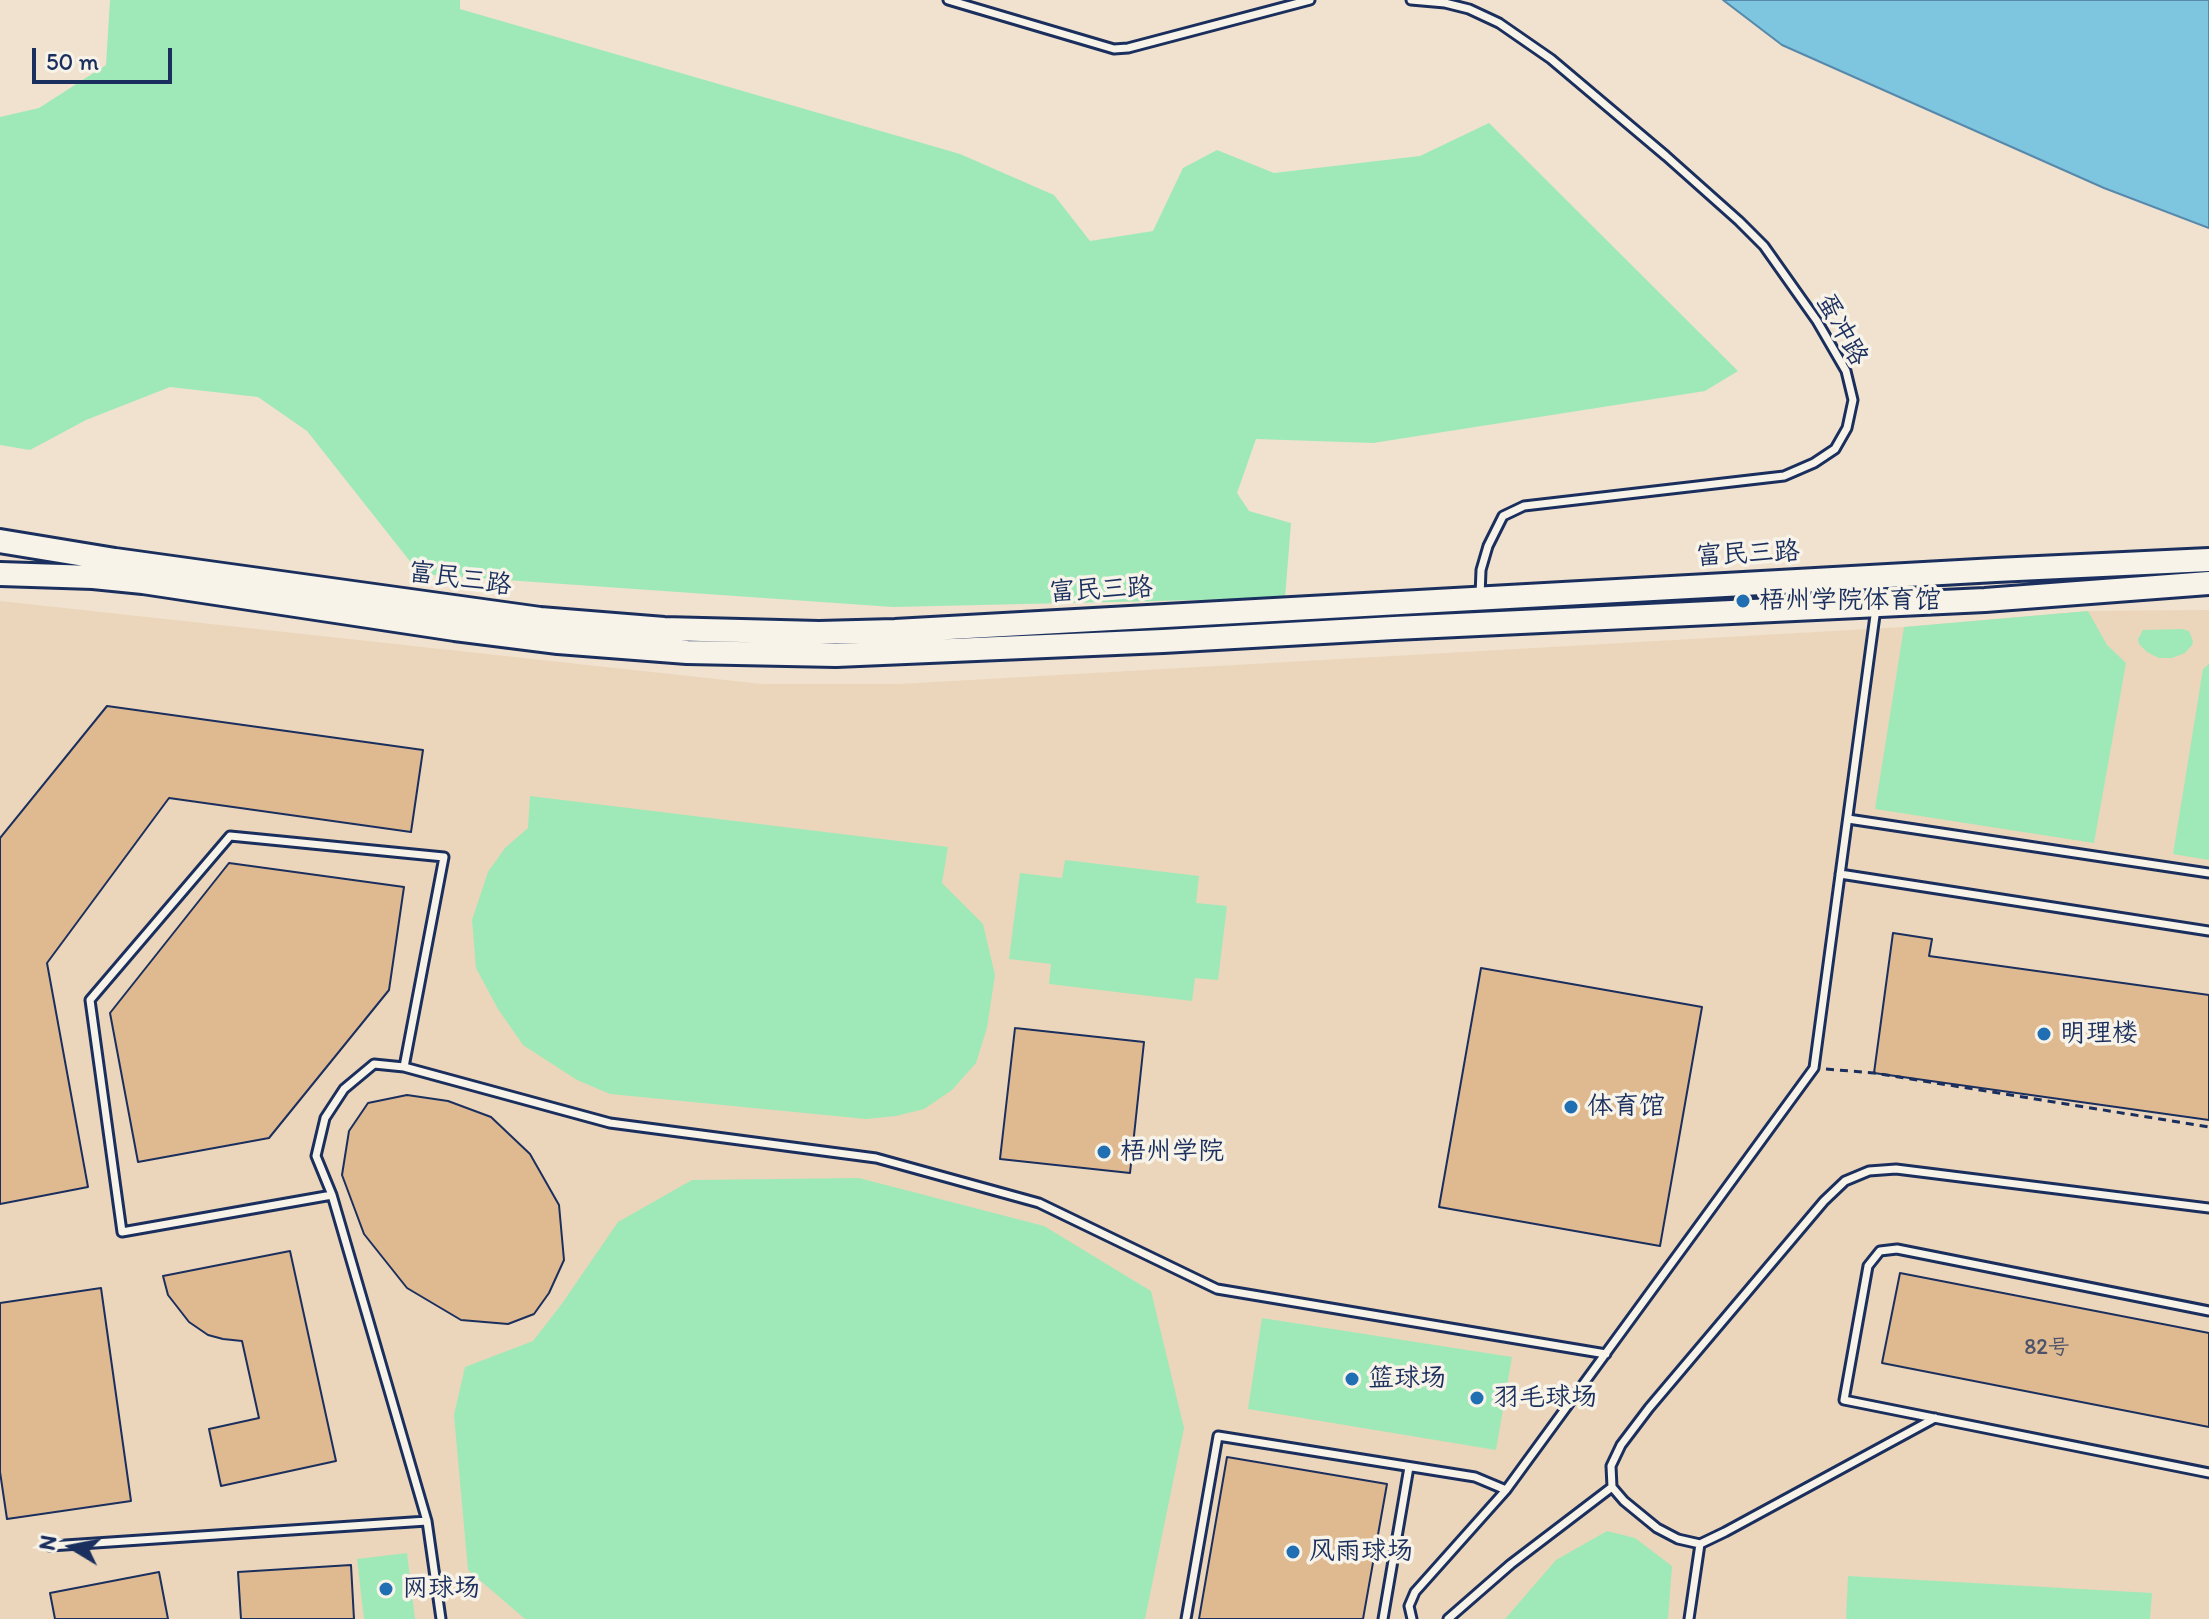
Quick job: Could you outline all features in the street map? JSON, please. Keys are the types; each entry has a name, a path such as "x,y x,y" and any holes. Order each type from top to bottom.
{"main road":[{"name":"富民三路","path":"0,541 540,619 679,629 819,633 2209,560"},
{"name":"富民三路","path":"0,574 143,582 527,638 687,652 866,653 1985,600 2209,583"}],"lane":[{"path":"948,0 1114,49 1128,48 1310,0"},
{"name":"蛋冲路","path":"1411,0 1469,9 1499,23 1551,59 1739,221 1764,246 1817,321 1846,371 1853,400 1847,428 1835,449 1814,463 1784,476 1524,506 1503,516 1488,546 1481,570 1480,598"},
{"path":"1412,1619 1409,1606 1415,1592 1506,1490 1814,1068 1877,605"},
{"path":"1848,819 2209,873"},
{"path":"332,1195 122,1232 90,1000 230,836 444,857 404,1067"},
{"path":"1840,874 2209,931"},
{"path":"441,1619 427,1521 332,1195 316,1156 325,1118 344,1089 374,1064 404,1067 610,1123 876,1158 1039,1203 1217,1289 1606,1354"},
{"path":"1935,1418 1700,1544 1678,1539 1657,1528 1612,1487 1611,1466 1621,1445 1649,1408 1845,1181 1869,1171 1896,1169 2209,1208"},
{"path":"2209,1311 1897,1249 1880,1251 1868,1266 1844,1400 2209,1473"},
{"path":"1186,1619 1218,1436 1475,1477 1506,1490"},
{"path":"1383,1619 1409,1467"},
{"path":"1448,1619 1511,1564 1612,1487"},
{"path":"50,1546 427,1521"},
{"path":"1689,1619 1700,1544"}],"path":[{"path":"1814,1068 1874,1073 2209,1127"}],"shaded area":[{"name":"梧州学院","path":"0,601 762,684 900,684 1904,627 2088,611 2209,610 2209,1619 0,1619"}],"green space":[{"path":"110,0 460,0 460,9 960,154 1054,195 1090,241 1153,231 1183,168 1217,150 1274,173 1420,156 1489,123 1738,371 1705,391 1373,443 1256,439 1237,493 1249,511 1291,523 1285,598 893,607 420,574 307,431 258,397 170,387 86,420 30,450 0,445 0,117 39,108 106,65"},
{"path":"2088,611 2107,645 2126,663 2094,843 1875,809 1904,627"},
{"path":"2143,630 2189,631 2192,645 2185,653 2172,658 2159,658 2139,644"},
{"path":"2209,664 2209,860 2173,854 2203,669"},
{"path":"530,796 948,847 942,883 983,924 995,975 987,1028 976,1063 952,1090 924,1109 866,1119 610,1094 577,1080 523,1045 498,1009 476,968 472,920 488,872 505,848 528,828"},
{"path":"1065,860 1199,876 1196,903 1227,906 1218,980 1195,978 1192,1001 1049,984 1051,964 1009,959 1020,873 1062,878"},
{"path":"859,1178 1044,1226 1151,1291 1184,1428 1145,1619 525,1619 468,1570 454,1415 465,1367 533,1341 618,1222 692,1180"},
{"name":"篮球场","path":"1262,1318 1512,1357 1496,1450 1248,1409"},
{"path":"1607,1531 1635,1538 1672,1566 1668,1619 1505,1619 1556,1560"},
{"name":"网球场","path":"407,1553 415,1619 364,1619 357,1559"},
{"path":"1848,1576 2152,1593 2150,1619 1846,1619"}],"water":[{"path":"1723,0 2209,0 2209,228 2104,188 1782,45"}],"building":[{"path":"107,706 423,750 411,832 169,798 47,963 88,1187 0,1204 0,838"},
{"path":"229,863 404,887 389,990 269,1138 138,1162 110,1013"},
{"name":"明理楼","path":"1893,933 1932,939 1929,956 2209,995 2209,1120 1874,1073"},
{"name":"体育馆","path":"1481,968 1702,1007 1660,1246 1439,1207"},
{"path":"1015,1028 1144,1042 1130,1173 1000,1159"},
{"path":"407,1095 448,1101 491,1117 530,1154 559,1205 564,1260 549,1293 534,1314 508,1324 461,1320 407,1288 364,1234 342,1175 349,1131 368,1103"},
{"path":"290,1251 336,1461 221,1486 209,1429 259,1418 242,1341 208,1335 189,1322 168,1295 163,1276"},
{"path":"1900,1273 2209,1333 2209,1427 1882,1363"},
{"path":"101,1288 131,1501 7,1519 0,1472 0,1303"},
{"name":"风雨球场","path":"1227,1457 1387,1484 1363,1619 1199,1619"},
{"path":"351,1565 354,1619 241,1619 238,1572"},
{"path":"159,1572 168,1619 55,1619 50,1593"}],"place":[{"name":"梧州学院体育馆","path":"1743,601"},
{"name":"明理楼","path":"2044,1034"},
{"name":"体育馆","path":"1571,1107"},
{"name":"梧州学院","path":"1104,1152"},
{"name":"篮球场","path":"1352,1379"},
{"name":"羽毛球场","path":"1477,1398"},
{"name":"风雨球场","path":"1293,1552"},
{"name":"网球场","path":"386,1589"}]}
